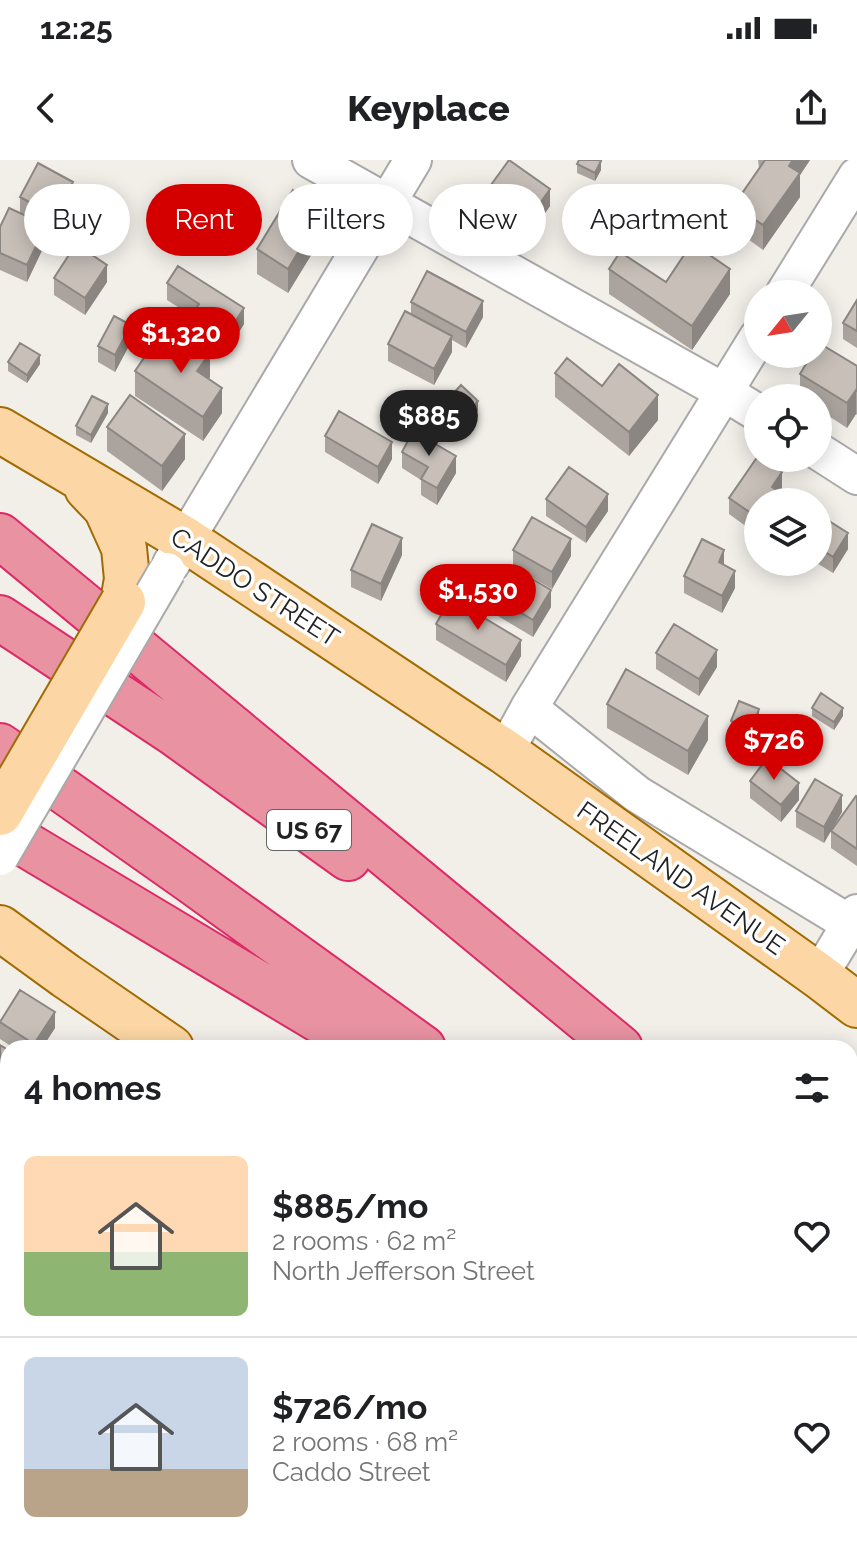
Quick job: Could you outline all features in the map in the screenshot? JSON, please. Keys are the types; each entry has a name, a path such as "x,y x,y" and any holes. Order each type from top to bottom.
{"highway":[{"path":"0,536 610,1040"},
{"name":"US 67","path":"0,618 174,733 602,1040"},
{"path":"0,746 412,1040"},
{"path":"0,829 353,1040"}],"main road":[{"name":"CADDO STREET","path":"0,430 71,472 176,555 505,752"},
{"path":"0,813 123,602 127,579 124,548 106,508 71,472"},
{"name":"FREELAND AVENUE","path":"505,752 857,1005"},
{"path":"0,928 144,1040"}],"street":[{"path":"311,160 354,184"},
{"path":"399,184 413,160"},
{"path":"793,280 857,176"},
{"path":"413,217 744,404"},
{"path":"0,857 176,555 356,256"},
{"path":"505,752 744,360"},
{"path":"832,460 857,476"},
{"path":"529,708 637,794 855,922 819,976"}],"building":[{"path":"509,160 543,184 492,184"},
{"path":"579,160 601,161 595,173 577,164"},
{"path":"765,160 793,160 789,166 800,173 763,225 756,220 756,184 748,184"},
{"path":"38,163 73,182 72,184 27,184"},
{"path":"9,208 24,215 24,256 31,256 27,265 0,253 0,227"},
{"path":"278,215 278,256 296,256 288,269 262,252 262,241"},
{"path":"68,256 94,256 107,265 85,298 54,278"},
{"path":"617,256 626,256 666,282 683,256 711,256 730,269 692,326 609,269"},
{"path":"178,266 244,308 225,337 192,315 199,304 167,283"},
{"path":"427,271 483,301 466,332 411,302"},
{"path":"857,300 857,331 843,323"},
{"path":"405,311 452,336 434,369 388,344"},
{"path":"114,316 131,325 115,355 98,346"},
{"path":"184,336 210,353 197,371 222,388 203,417 135,371 155,342 173,354"},
{"path":"20,343 40,355 27,375 8,362"},
{"path":"832,351 857,366 857,391 847,403 832,394 832,384 816,384 800,374 804,368 832,368"},
{"path":"567,358 602,386 619,364 658,395 629,432 555,373"},
{"path":"461,385 478,401 469,412 451,396"},
{"path":"130,395 185,434 162,466 107,427"},
{"path":"92,396 108,404 91,435 76,426"},
{"path":"339,411 392,442 378,467 325,436"},
{"path":"413,431 456,456 437,488 421,479 428,467 402,452"},
{"path":"569,467 608,494 586,527 546,499"},
{"path":"747,472 782,472 774,488 744,488 744,508 729,498"},
{"path":"532,517 571,539 552,572 513,550"},
{"path":"832,523 848,533 832,556"},
{"path":"372,524 402,538 381,584 351,570"},
{"path":"702,539 724,550 719,562 735,571 722,596 684,576"},
{"path":"515,569 551,590 533,620 498,599"},
{"path":"451,598 521,640 506,665 436,624"},
{"path":"674,624 717,650 699,679 656,653"},
{"path":"626,669 708,716 688,751 607,704"},
{"path":"821,693 843,708 834,722 812,708"},
{"path":"739,701 759,709 752,728 731,721"},
{"path":"767,758 799,783 781,805 750,781"},
{"path":"815,779 842,795 824,827 796,811"},
{"path":"857,797 857,849 831,831"},
{"path":"20,990 55,1012 37,1040 28,1040 0,1022"}]}
